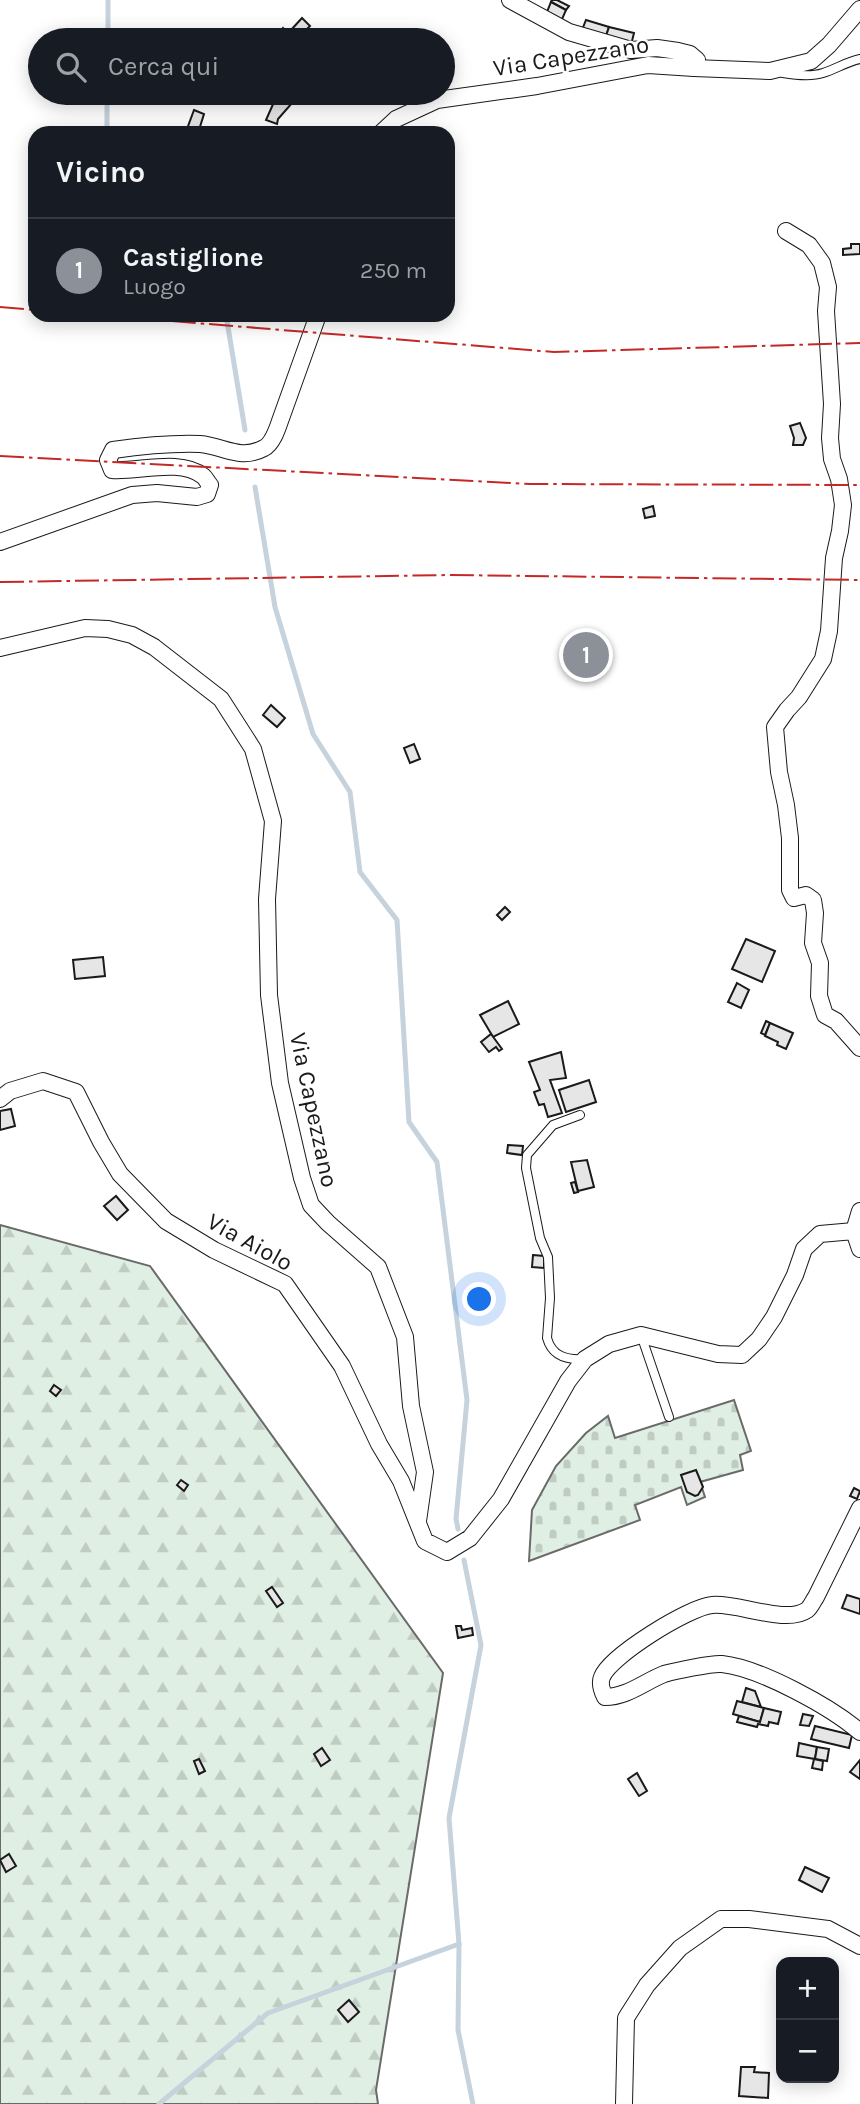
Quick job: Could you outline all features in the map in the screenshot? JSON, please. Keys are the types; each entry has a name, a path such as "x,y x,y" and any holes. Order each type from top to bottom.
{"street":[{"name":"Via Capezzano","path":"455,97 537,86 648,65 694,68 697,60 690,54 657,48 631,50 569,32 510,0"},
{"path":"694,68 770,71 811,61 829,45 860,9"},
{"name":"Via Capezzano","path":"388,126 396,119 426,105"},
{"path":"786,232 809,245 822,263 828,287 826,311 832,404 830,438 843,505 834,558 829,631 823,659 799,697 775,727 778,761 790,838 790,890 794,898 806,895 813,900 813,943 820,962 819,996 825,1015 836,1021 860,1048"},
{"path":"0,542 132,495 197,497 207,494 210,485 203,476 183,468 112,470 108,460 113,450 144,445 202,444 244,455 266,447 280,421 315,322"},
{"name":"Via Capezzano","path":"0,648 85,628 108,629 132,635 154,647 222,699 253,749 273,821 267,899 269,995 280,1083 311,1205 378,1267 405,1337 411,1406 425,1472 418,1524"},
{"name":"Via Aiolo","path":"0,1099 10,1091 43,1080 76,1092 120,1174 166,1221 214,1250 285,1284 342,1366 379,1444 401,1481 418,1524"},
{"path":"860,1210 854,1231 860,1249"},
{"path":"418,1524 425,1541 447,1552 470,1538 501,1499 568,1381 585,1359 609,1344 640,1335 718,1354 742,1354 759,1339 774,1317 795,1275 804,1249 820,1234 854,1231"},
{"path":"860,1508 808,1609 774,1615 714,1604 700,1607 648,1636 611,1664 601,1679 601,1690 605,1697 617,1697 665,1674 719,1663 748,1669 809,1698 860,1732"},
{"path":"624,2104 626,2018 647,1985 680,1948 722,1919 749,1919 828,1929 860,1947"}],"lane":[{"path":"770,71 799,75 821,74 846,61 860,59"},
{"path":"580,1115 553,1125 527,1155 526,1168 540,1238 548,1257 548,1344 555,1353 564,1358 585,1359"},
{"path":"640,1335 669,1417"}],"green space":[{"path":"0,1225 150,1266 443,1673 376,2090 378,2104 0,2104"},
{"path":"734,1400 751,1451 740,1455 743,1470 700,1482 705,1497 687,1505 681,1487 635,1505 640,1520 529,1561 532,1510 556,1466 586,1433 608,1416 615,1438"}],"building":[{"path":"552,0 569,6 566,10 551,2"},
{"path":"551,2 566,10 560,24 545,17"},
{"path":"302,18 310,26 308,28 293,28"},
{"path":"586,20 609,27 605,39 582,30"},
{"path":"609,27 634,33 631,45 605,39"},
{"path":"273,105 290,105 277,124 266,120"},
{"path":"194,110 204,114 200,126 188,126"},
{"path":"851,244 860,244 860,254 843,255 843,249 851,248"},
{"path":"800,423 806,438 803,445 793,445 790,426"},
{"path":"653,506 655,516 645,518 643,509"},
{"path":"271,705 285,718 277,727 263,715"},
{"path":"414,744 420,759 410,763 404,748"},
{"path":"505,907 510,912 502,920 497,915"},
{"path":"746,939 775,951 762,982 732,969"},
{"path":"103,957 105,976 75,979 73,960"},
{"path":"737,983 749,990 741,1008 728,1002"},
{"path":"508,1001 519,1024 493,1037 480,1015"},
{"path":"766,1021 770,1023 765,1035 761,1033"},
{"path":"770,1023 793,1033 786,1049 765,1036"},
{"path":"491,1034 502,1049 499,1051 496,1047 489,1052 481,1042"},
{"path":"561,1052 566,1078 550,1080 562,1113 548,1117 544,1104 539,1105 534,1092 540,1090 529,1062"},
{"path":"589,1080 596,1102 566,1112 559,1090"},
{"path":"11,1109 15,1126 0,1130 0,1111"},
{"path":"508,1145 523,1146 522,1155 507,1153"},
{"path":"587,1160 594,1187 578,1191 571,1162"},
{"path":"575,1182 578,1192 574,1193 571,1183"},
{"path":"116,1196 128,1210 117,1220 104,1206"},
{"path":"533,1255 544,1256 544,1268 532,1267"},
{"path":"54,1385 61,1390 56,1396 50,1391"},
{"path":"696,1470 703,1487 695,1496 687,1492 681,1475"},
{"path":"181,1480 188,1485 184,1491 177,1485"},
{"path":"854,1488 860,1491 857,1499 850,1496"},
{"path":"272,1587 283,1603 277,1607 266,1591"},
{"path":"847,1595 860,1599 860,1614 842,1608"},
{"path":"456,1626 461,1626 462,1630 472,1628 473,1635 458,1638"},
{"path":"746,1688 755,1691 761,1707 742,1702"},
{"path":"737,1701 764,1708 760,1722 733,1714"},
{"path":"764,1708 781,1712 778,1724 769,1722 768,1726 758,1724 757,1727 737,1722 739,1716 760,1722"},
{"path":"803,1714 813,1716 809,1726 800,1725"},
{"path":"815,1726 852,1735 849,1748 811,1739"},
{"path":"799,1743 817,1747 815,1759 797,1756"},
{"path":"817,1747 829,1749 827,1761 815,1759"},
{"path":"322,1748 330,1760 321,1766 314,1754"},
{"path":"199,1759 205,1771 199,1774 194,1761"},
{"path":"814,1759 823,1761 822,1770 812,1768"},
{"path":"860,1760 860,1779 850,1772"},
{"path":"637,1773 647,1791 639,1796 628,1779"},
{"path":"9,1854 16,1866 6,1872 0,1860"},
{"path":"805,1867 829,1878 822,1892 799,1880"},
{"path":"349,2000 359,2012 348,2022 338,2010"},
{"path":"741,2067 755,2067 754,2072 769,2073 768,2098 739,2096"}],"waterway":[{"path":"108,0 108,28"},
{"path":"107,105 107,126"},
{"path":"227,322 245,430"},
{"path":"255,487 275,607 313,734 350,792 360,872 397,920 409,1122 437,1162 467,1400 456,1519 458,1529"},
{"path":"464,1560 481,1645 449,1818 459,1944 458,2030 473,2104"},
{"path":"159,2104 268,2013 459,1944"}],"power":[{"path":"0,307 28,309"},
{"path":"183,322 554,352 860,343"},
{"path":"0,456 530,484 860,485"},
{"path":"0,582 450,575 860,580"}],"place":[{"name":"Castiglione","path":"586,655"}]}
